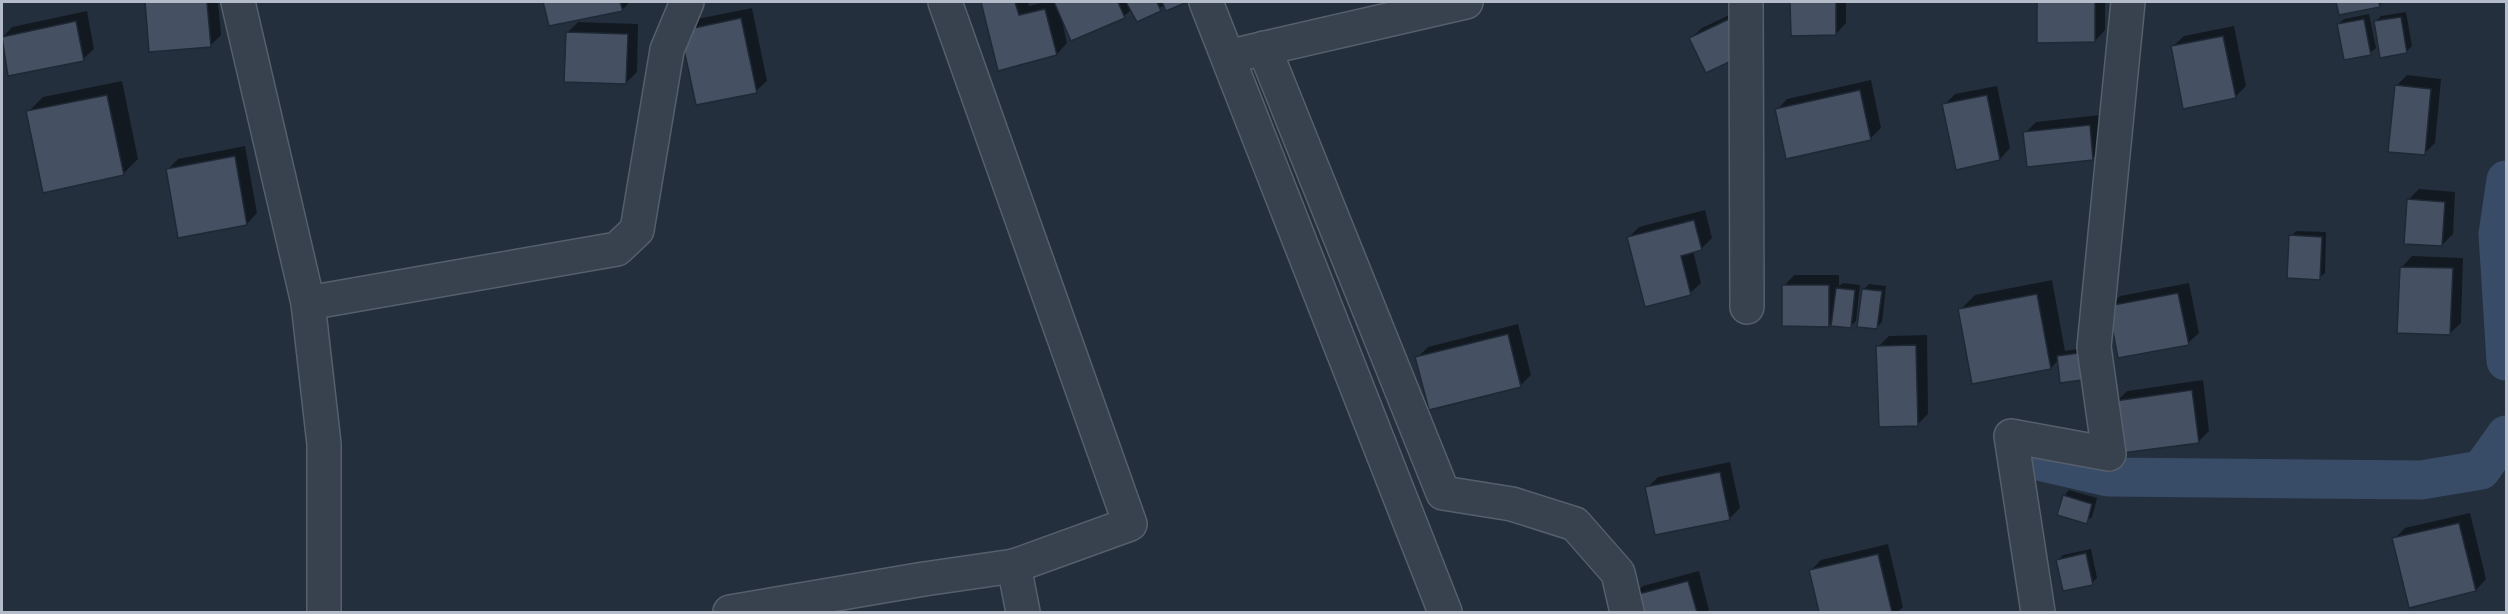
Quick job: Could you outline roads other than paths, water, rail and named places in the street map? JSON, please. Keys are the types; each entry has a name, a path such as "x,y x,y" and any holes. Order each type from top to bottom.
{"street":[{"path":"238,2 308,303 324,444 324,612"},
{"path":"308,303 617,249 637,230 667,50 687,2"},
{"path":"730,612 1014,566 1130,524 945,2"},
{"path":"1206,2 1444,612"},
{"path":"1227,57 1466,2"},
{"path":"1746,2 1747,307"},
{"path":"2038,612 2011,436 2109,454 2094,347 2128,2"},
{"path":"1264,48 1443,493 1512,504 1575,524 1618,573 1627,612"},
{"path":"1014,566 1023,612"}],"waterway":[{"path":"2506,180 2498,234 2506,361"},
{"path":"2025,458 2108,477 2421,480 2481,470 2506,435"}]}
